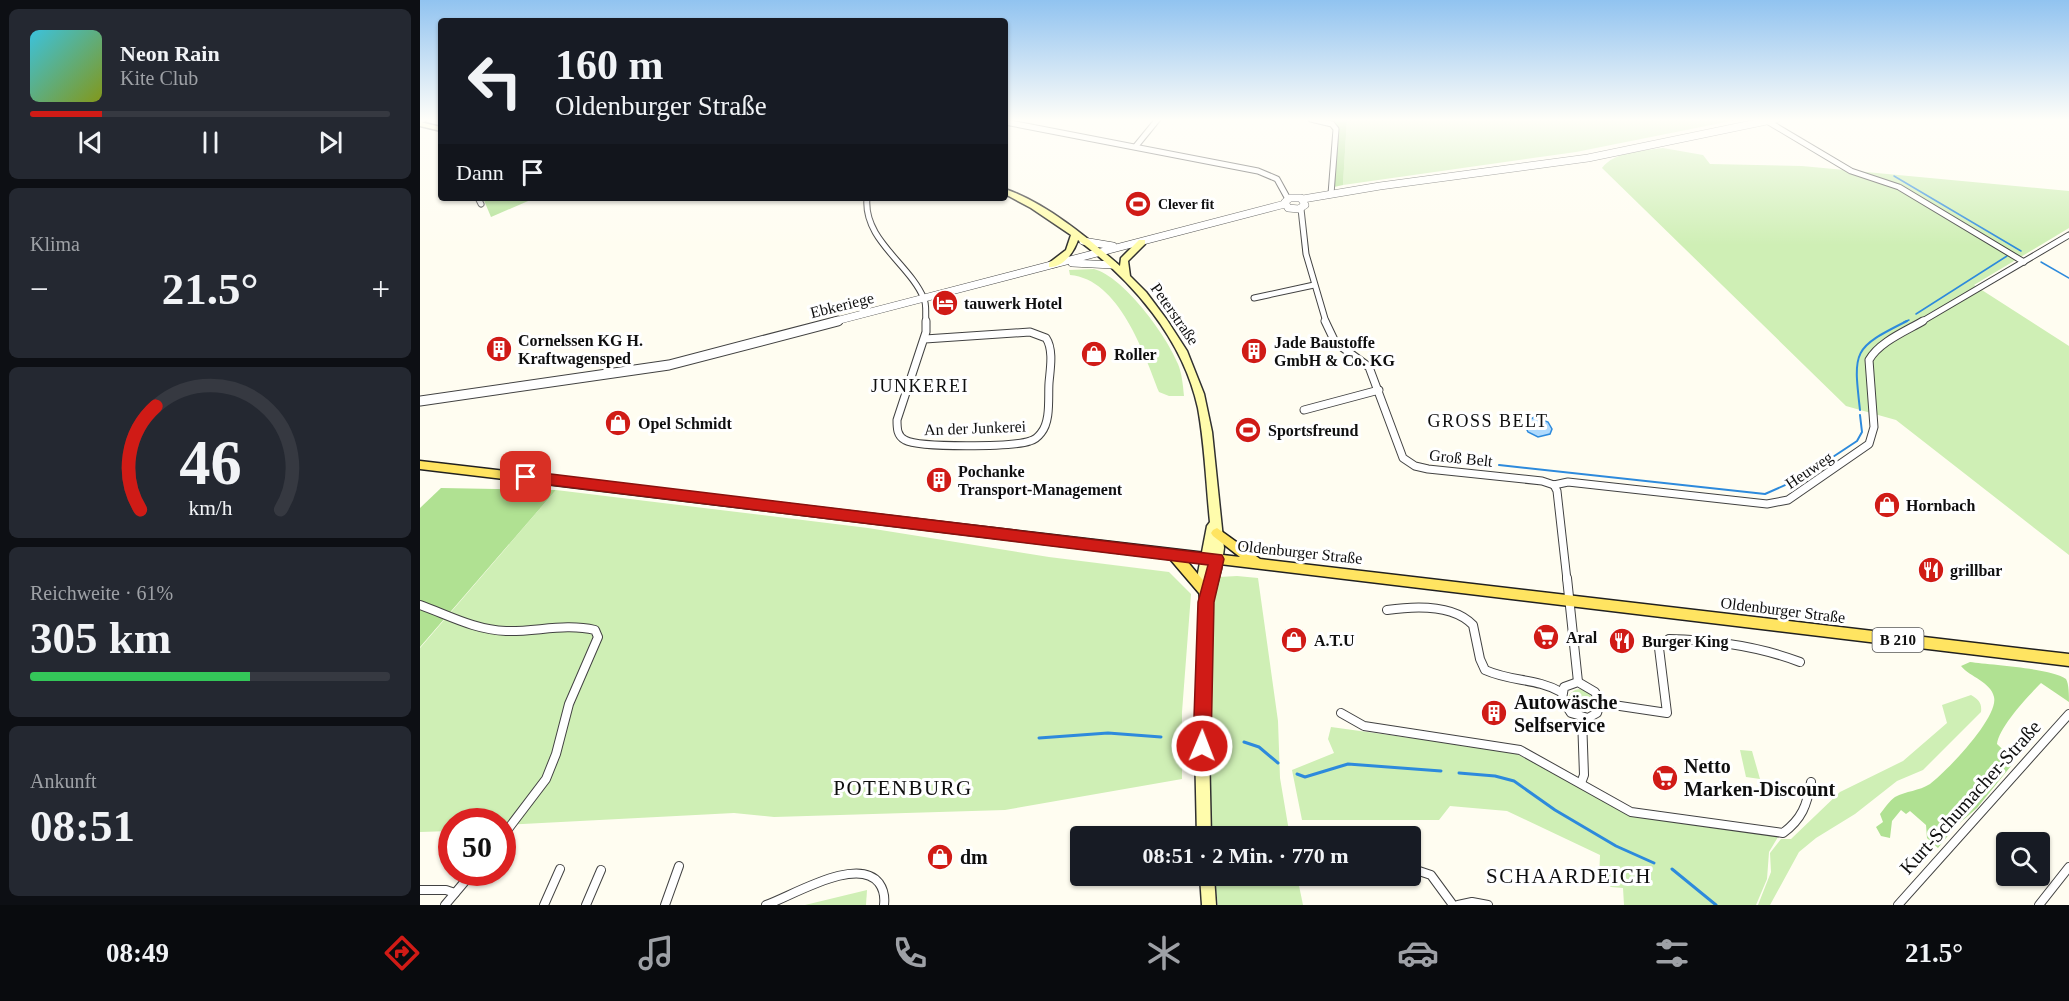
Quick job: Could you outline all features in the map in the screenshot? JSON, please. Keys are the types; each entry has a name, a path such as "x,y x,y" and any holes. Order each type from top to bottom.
{"main road":[{"name":"Peterstraße","path":"1008,193 1044,212 1126,276 1167,327 1182,350 1195,381 1209,444 1214,520 1212,559"},
{"path":"1056,263 1070,251 1079,238"},
{"path":"1126,276 1124,260 1142,242"},
{"name":"Oldenburger Straße","path":"420,465 2069,660"},
{"name":"Peterstraße","path":"1212,559 1217,533 1214,520"},
{"path":"1217,533 1256,563"},
{"path":"1174,555 1205,595"},
{"path":"1204,826 1202,756 1205,595 1212,559"},
{"path":"1208,886 1209,905"}],"street":[{"name":"Groß Belt","path":"1211,161 1264,172 1274,177 1295,204 1303,225 1306,254 1314,285 1330,336 1363,361 1373,374 1401,455 1407,462 1428,469 1542,481 1554,485"},
{"path":"1331,194 1334,161"},
{"name":"Ebkeriege","path":"420,401 646,370 924,300 1097,252 1331,194 1565,161"},
{"path":"1835,161 1851,171 1899,187 2024,262"},
{"name":"An der Junkerei","path":"867,201 866,209 883,246 913,281 924,300 927,325 925,339 897,420 896,429 900,437 910,443 919,444 1003,444 1028,442 1043,432 1046,424 1049,359 1049,344 1043,336 1030,332 925,339"},
{"name":"Heuweg","path":"1554,485 1568,482 1767,504 1782,503 1827,475 1869,444 1874,427 1869,360 1873,353 1901,334 2069,235"},
{"path":"1079,238 1122,246"},
{"path":"1056,263 1113,265"},
{"path":"1254,298 1314,285"},
{"path":"1304,410 1378,390"},
{"path":"1554,485 1561,520 1578,682"},
{"path":"420,605 467,624 489,630 509,631 568,626 595,630 598,637 568,704 556,754 546,779 516,820"},
{"path":"1387,610 1404,607 1454,613 1465,617 1472,624 1476,634 1476,651 1485,670 1491,675 1545,683 1562,692"},
{"path":"1600,703 1667,713 1659,648 1669,639 1779,652 1800,662"},
{"path":"1578,682 1595,692 1600,703 1597,713 1593,716 1582,718 1565,708 1561,697 1562,692 1568,684 1578,682"},
{"path":"1341,712 1364,726 1520,750 1632,812 1784,833 1801,821 1811,782"},
{"name":"Kurt-Schumacher-Straße","path":"1899,905 2069,714"},
{"path":"1581,783 1584,775 1582,718"},
{"path":"665,905 679,866"},
{"path":"2039,905 2069,867"},
{"path":"1421,868 1429,872 1453,905"},
{"path":"544,905 560,869"},
{"path":"586,905 601,870"},
{"path":"766,905 844,874 860,872 872,875 882,888 884,905"},
{"path":"445,905 461,886"},
{"path":"420,890 446,890 455,893"},
{"path":"1458,905 1472,902 1488,905"}],"green space":[{"path":"1336,161 1344,161 1343,185 1334,187"},
{"path":"1344,161 1511,161 1343,185"},
{"path":"1708,161 1710,164 1802,166 2069,191 2069,228 1974,285 2069,346 2069,555 1896,420 1846,406 1602,168 1608,162"},
{"path":"484,201 528,201 491,217"},
{"path":"1094,269 1106,274 1131,295 1164,338 1178,364 1184,396 1169,396 1159,392 1137,339 1116,303 1102,289 1087,280 1070,275 1069,270"},
{"path":"441,488 556,490 420,647 420,508"},
{"path":"556,490 868,528 1049,557 1169,572 1191,594 1182,712 1182,779 1005,810 774,817 734,813 516,824 516,808 438,808 438,831 420,832 420,648"},
{"path":"1219,577 1258,578 1278,721 1280,778 1288,826 1210,826 1208,750 1210,652"},
{"path":"1970,662 2059,675 2067,681 2069,702 2041,683 2029,696 2008,721 1997,744 2015,761 1977,808 1955,827 1938,848 1927,838 1926,825 1910,811 1906,814 1901,810 1892,821 1890,838 1881,836 1876,827 1883,822 1880,814 1889,802 1899,795 1926,786 1938,778 1970,744 1988,717 1994,697 1989,687 1961,666"},
{"path":"1580,689 1585,690 1591,696 1591,706 1585,712 1580,713 1575,712 1569,706 1568,701 1569,696 1575,690"},
{"path":"1971,695 1979,702 1981,712 1923,770 1897,781 1855,814 1816,838 1799,852 1770,905 1758,905 1771,872 1770,853 1781,839 1791,839 1840,792 1903,761 1947,723 1942,705"},
{"path":"1331,727 1513,752 1632,814 1778,837 1769,852 1767,879 1756,905 1624,905 1623,888 1611,887 1599,879 1600,855 1507,811 1450,806 1439,820 1302,820 1292,770 1334,753 1328,739"},
{"path":"1740,750 1752,751 1760,779 1746,777"},
{"path":"1215,886 1299,886 1303,905 1218,905"},
{"path":"867,890 866,905 805,905"}],"water":[{"path":"1534,417 1548,422 1552,429 1550,434 1538,437 1528,432 1526,422"}],"waterway":[{"path":"1894,176 2021,251"},
{"path":"1916,314 2007,256"},
{"path":"2041,262 2069,278"},
{"path":"1904,322 1909,320"},
{"path":"1860,410 1857,375 1861,353 1876,338 1907,321"},
{"path":"1499,465 1765,494 1801,478 1857,441 1862,432 1860,415"},
{"path":"1039,738 1108,733 1161,737"},
{"path":"1244,742 1259,747 1278,763"},
{"path":"1297,774 1305,777 1348,764 1441,771"},
{"path":"1459,773 1495,776 1514,781 1555,810 1616,846 1654,863"},
{"path":"1672,869 1716,905"}],"place":[{"name":"Clever fit","path":"1138,204"},
{"name":"tauwerk Hotel","path":"945,303"},
{"name":"Cornelssen KG H. Kraftwagensped","path":"499,349"},
{"name":"Jade Baustoffe GmbH & Co. KG","path":"1254,351"},
{"name":"Roller","path":"1094,354"},
{"name":"Opel Schmidt","path":"618,423"},
{"name":"Sportsfreund","path":"1248,430"},
{"name":"Pochanke Transport-Management","path":"939,480"},
{"name":"Hornbach","path":"1887,505"},
{"name":"grillbar","path":"1931,570"},
{"name":"Aral","path":"1546,637"},
{"name":"A.T.U","path":"1294,640"},
{"name":"Burger King","path":"1622,641"},
{"name":"Autowäsche Selfservice","path":"1494,713"},
{"name":"Netto Marken-Discount","path":"1665,778"},
{"name":"dm","path":"940,857"}],"district":[{"name":"JUNKEREI","path":"920,386"},
{"name":"GROSS BELT","path":"1488,421"},
{"name":"POTENBURG","path":"903,788"},
{"name":"SCHAARDEICH","path":"1569,876"}],"route":[{"path":"526,477 1217,559 1206,602 1202,746"}]}
